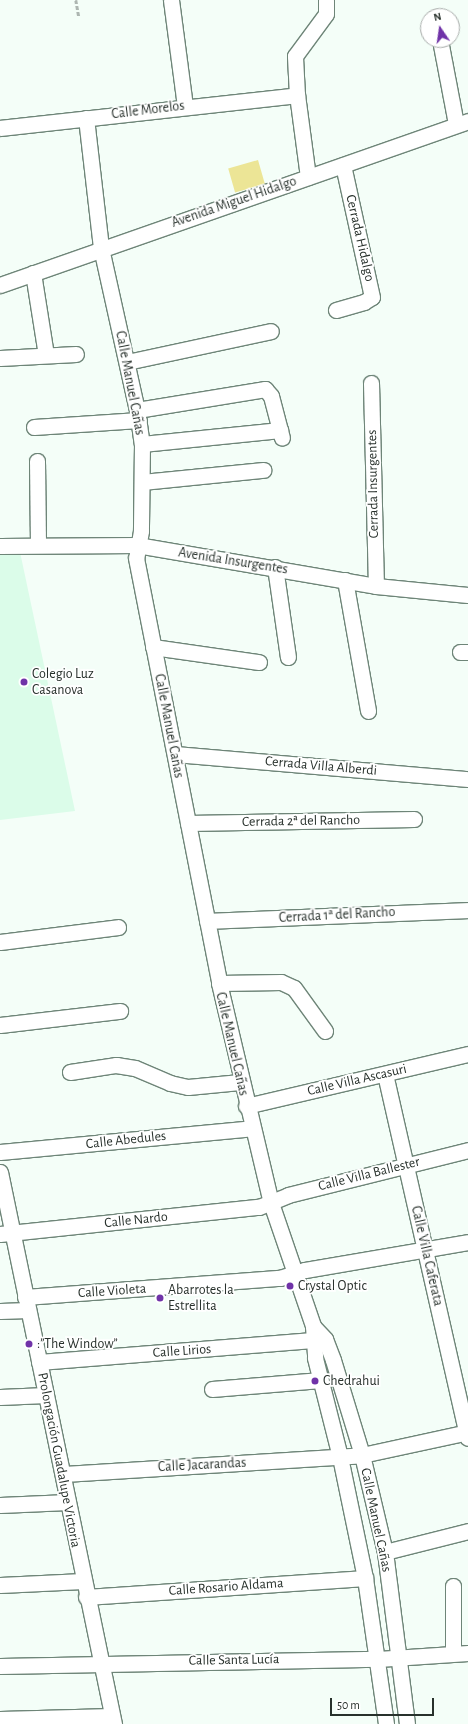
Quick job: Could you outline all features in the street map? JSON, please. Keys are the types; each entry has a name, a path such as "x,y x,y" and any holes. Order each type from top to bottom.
{"street":[{"path":"172,0 185,106"},
{"path":"308,177 297,95 295,56 326,14 326,0"},
{"path":"442,48 462,122"},
{"name":"Calle Morelos","path":"0,128 185,106 297,95"},
{"name":"Calle Manuel Cañas","path":"86,118 100,248 127,362 138,415 142,444 141,531 137,545 136,558 219,983 240,1082 271,1203 294,1274 362,1455 385,1552 400,1657 407,1724"},
{"name":"Avenida Miguel Hidalgo","path":"0,285 100,248 343,166 462,122"},
{"name":"Cerrada Hidalgo","path":"336,310 364,302 372,297 343,166"},
{"path":"33,273 46,356"},
{"path":"127,362 271,331"},
{"path":"0,358 76,354"},
{"name":"Cerrada Insurgentes","path":"371,383 376,586"},
{"path":"34,427 138,415 266,389 271,396 281,434 142,444"},
{"path":"37,461 38,545"},
{"path":"142,482 262,470"},
{"name":"Avenida Insurgentes","path":"0,546 137,545 376,586 467,594"},
{"path":"275,568 288,658"},
{"path":"346,580 368,711"},
{"path":"153,647 259,662"},
{"name":"Cerrada Villa Alberdi","path":"175,754 468,779"},
{"name":"Cerrada 2ª del Rancho","path":"188,823 414,819"},
{"name":"Cerrada 1ª del Rancho","path":"207,921 468,910"},
{"path":"0,942 118,927"},
{"path":"219,983 281,982 294,988 325,1031"},
{"path":"0,1025 120,1011"},
{"name":"Calle Villa Ascasuri","path":"246,1106 468,1054"},
{"path":"70,1072 116,1065 135,1068 170,1083 188,1087 240,1082"},
{"name":"Calle Villa Caferata","path":"386,1074 405,1165 427,1251 468,1434"},
{"name":"Calle Abedules","path":"0,1152 252,1128"},
{"name":"Calle Villa Ballester","path":"271,1203 288,1195 468,1150"},
{"name":"Prolongación Guadalupe Victoria","path":"0,1172 6,1234 27,1304 64,1474 86,1598 113,1720"},
{"name":"Calle Nardo","path":"6,1234 259,1207 271,1203"},
{"name":"Calle Violeta","path":"0,1311 27,1304 280,1278 294,1274 427,1251 468,1242"},
{"name":"Calle Manuel Cañas","path":"319,1340 321,1380 340,1457 365,1578 378,1658 386,1724"},
{"name":"Calle Lirios","path":"39,1362 319,1340"},
{"path":"212,1389 321,1380"},
{"path":"0,1397 46,1395"},
{"name":"Calle Jacarandas","path":"64,1474 362,1455 468,1434"},
{"path":"0,1505 68,1502"},
{"path":"385,1552 468,1531"},
{"name":"Calle Rosario Aldama","path":"86,1598 365,1578"},
{"path":"0,1585 83,1581"},
{"path":"453,1586 461,1653"},
{"name":"Calle Santa Lucía","path":"0,1666 100,1662 378,1658 461,1653"},
{"path":"0,1719 113,1720"}],"path":[{"path":"76,0 79,17"}],"shaded area":[{"path":"258,160 265,184 235,193 228,169"},
{"name":"Colegio Luz Casanova","path":"0,552 20,552 75,811 0,820"}],"place":[{"name":"Colegio Luz Casanova","path":"24,682"},
{"name":"Crystal Optic","path":"290,1286"},
{"name":"Abarrotes la Estrellita","path":"160,1298"},
{"name":":”The Window”","path":"29,1344"},
{"name":"Chedrahui","path":"315,1381"}]}
